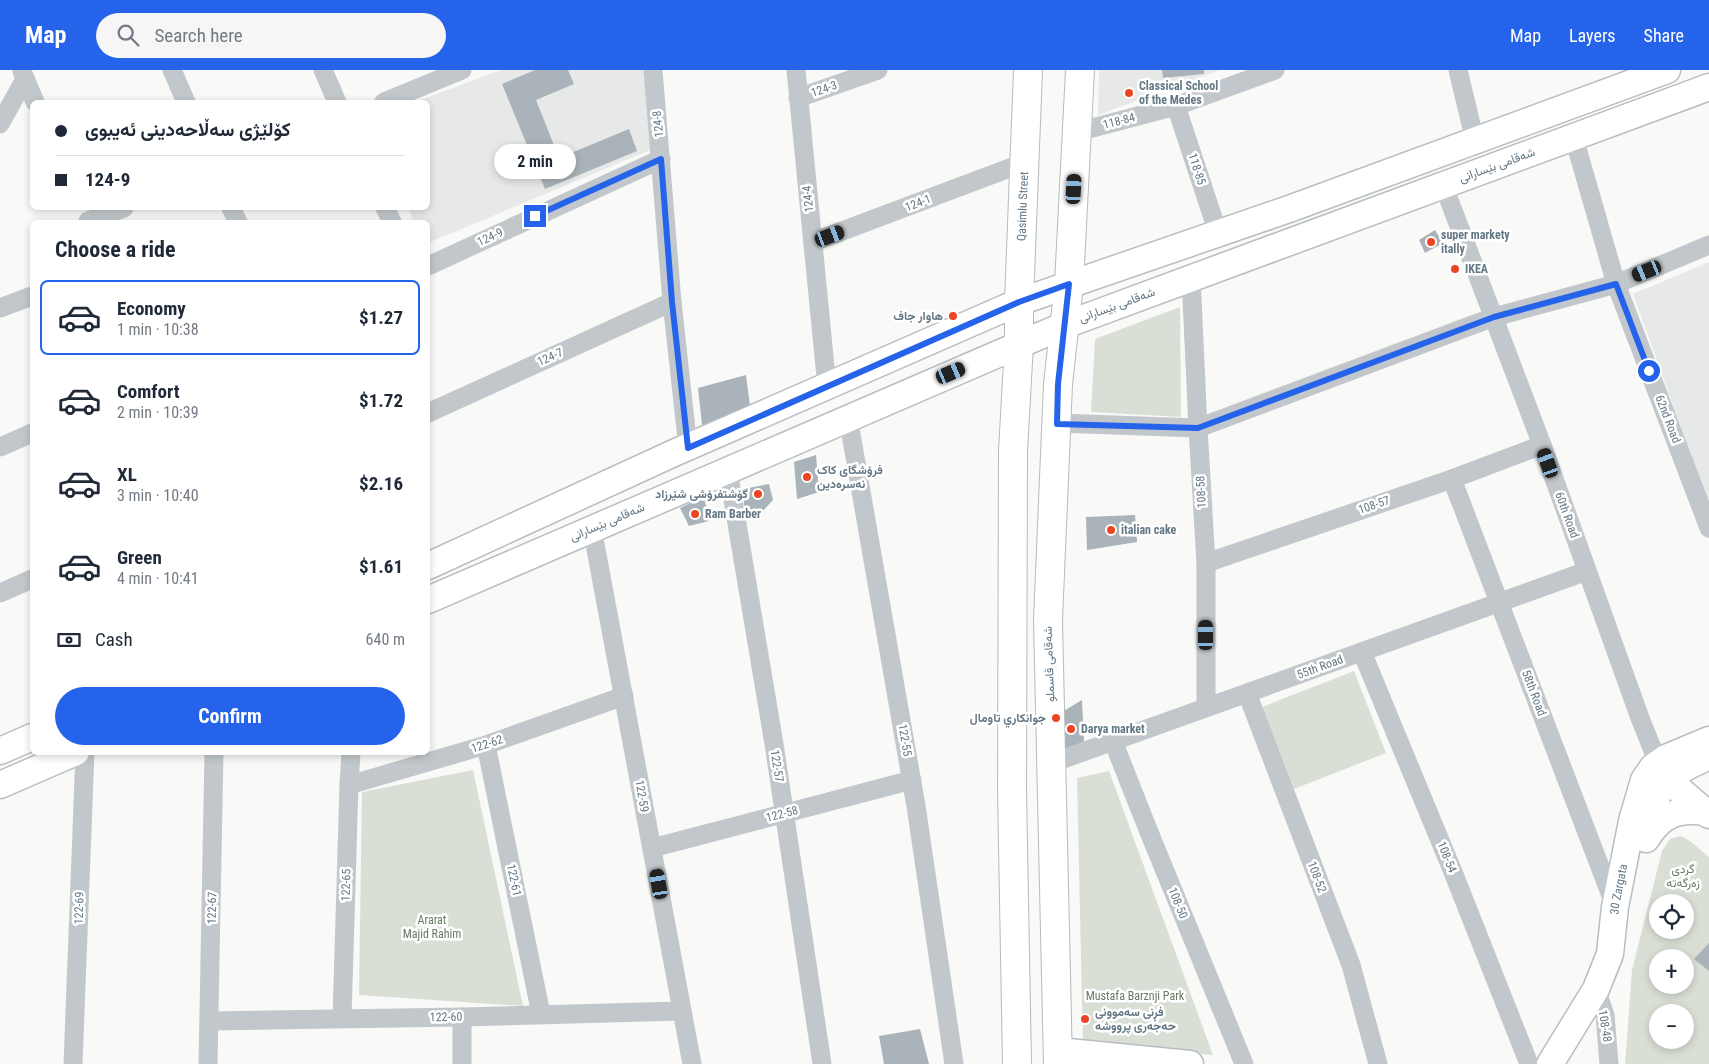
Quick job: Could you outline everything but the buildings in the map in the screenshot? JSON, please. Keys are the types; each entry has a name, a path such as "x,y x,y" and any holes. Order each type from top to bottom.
{"main road":[{"name":"Qasimlu Street","path":"1019,344 1023,163 1028,70"},
{"path":"1065,325 1069,284 1080,70"},
{"path":"430,565 688,448 1019,302 1289,209 1667,70"},
{"name":"شەقامی بێسارانی","path":"430,599 848,417 1065,325 1709,87"},
{"path":"1289,209 1300,237"},
{"name":"شەقامی قاسملو","path":"1058,1058 1048,620 1058,384 1065,325"},
{"path":"1017,1064 1012,770 1013,451 1019,344"},
{"path":"0,751 30,738"},
{"name":"30 Zargata","path":"1550,1064 1596,989 1610,954 1615,907 1640,787 1648,773 1668,771 1666,758 1709,740"},
{"path":"0,785 69,755"},
{"path":"1610,954 1629,914 1650,815 1668,771 1709,756"},
{"path":"1668,771 1708,808"},
{"path":"1646,838 1664,818 1677,812 1708,808"},
{"path":"1058,1058 1190,1064"}],"street":[{"path":"172,70 185,100"},
{"path":"323,70 336,100"},
{"path":"389,100 462,70"},
{"name":"124-8","path":"653,70 672,302 688,448"},
{"name":"124-4","path":"796,70 827,387"},
{"name":"124-3","path":"798,98 878,70"},
{"name":"118-84","path":"1077,132 1176,106 1275,70"},
{"path":"1458,70 1475,141"},
{"path":"23,74 35,100"},
{"path":"0,124 23,74"},
{"name":"118-85","path":"1176,106 1218,233"},
{"name":"62nd Road","path":"1574,138 1616,284 1709,528"},
{"name":"124-9","path":"430,265 661,159"},
{"name":"124-1","path":"812,242 1023,163"},
{"name":"60th Road","path":"1443,184 1542,445 1646,733 1668,771"},
{"path":"87,217 116,210"},
{"path":"1057,424 1198,428 1494,317 1616,284 1709,246"},
{"name":"108-58","path":"1191,277 1206,562 1206,708"},
{"path":"0,308 30,297"},
{"name":"124-7","path":"430,412 672,302"},
{"name":"122-55","path":"848,417 912,780 954,1064"},
{"path":"0,446 30,434"},
{"name":"108-57","path":"1206,562 1452,479 1542,445"},
{"name":"122-57","path":"728,470 784,814 822,1064"},
{"name":"58th Road","path":"1452,479 1615,907"},
{"name":"122-59","path":"592,528 692,1064"},
{"name":"55th Road","path":"1052,763 1587,571"},
{"path":"0,593 30,581"},
{"name":"108-54","path":"1362,652 1453,872 1528,1064"},
{"name":"108-52","path":"1247,693 1351,965 1378,1064"},
{"name":"122-62","path":"349,785 486,745 624,696"},
{"name":"108-50","path":"1113,741 1244,1064"},
{"name":"122-61","path":"486,745 541,1014"},
{"name":"122-69","path":"73,1064 85,755"},
{"name":"122-67","path":"208,1064 214,755"},
{"name":"122-65","path":"342,1018 351,755"},
{"name":"122-58","path":"652,848 912,780"},
{"name":"108-48","path":"1596,989 1605,1015 1609,1064"},
{"name":"122-60","path":"210,1021 681,1011"},
{"path":"462,1017 462,1064"}],"shaded area":[{"path":"501,70 659,70 667,143 430,242 430,220 413,220 409,210 430,210 430,100 420,100"},
{"name":"Classical School of the Medes","path":"1099,70 1220,70 1098,115"},
{"path":"1709,262 1709,505 1633,294"}],"green space":[{"path":"1180,307 1181,417 1091,412 1095,339"},
{"path":"1354,671 1386,753 1294,789 1262,707"},
{"name":"Ararat Majid Rahim","path":"473,770 523,1006 359,995 362,792"},
{"name":"Mustafa Barznji Park","path":"1109,771 1213,1055 1083,1047 1077,778"},
{"name":"گردی زەرگەتە","path":"1681,836 1709,857 1709,1064 1625,1064 1632,970 1649,903 1649,939 1694,939 1694,894 1651,894 1662,851 1670,839"}],"place":[{"name":"Classical School of the Medes","path":"1129,93"},
{"name":"super markety itally","path":"1431,242"},
{"name":"IKEA","path":"1455,269"},
{"name":"هاوار جاف","path":"953,316"},
{"name":"فرۆشگای کاک نەسرەدین","path":"807,477"},
{"name":"گۆشتفرۆشی شێرزاد","path":"758,494"},
{"name":"Ram Barber","path":"695,514"},
{"name":"italian cake","path":"1111,530"},
{"name":"جوانكاري تاومال","path":"1056,718"},
{"name":"Darya market","path":"1071,729"},
{"name":"فڕنی سەموونی حەجەری پرووشە","path":"1085,1019"}],"route":[{"path":"535,216 661,159 672,302 688,448 1019,302 1069,284 1058,384 1057,424 1198,428 1494,317 1616,284 1649,371"}]}
